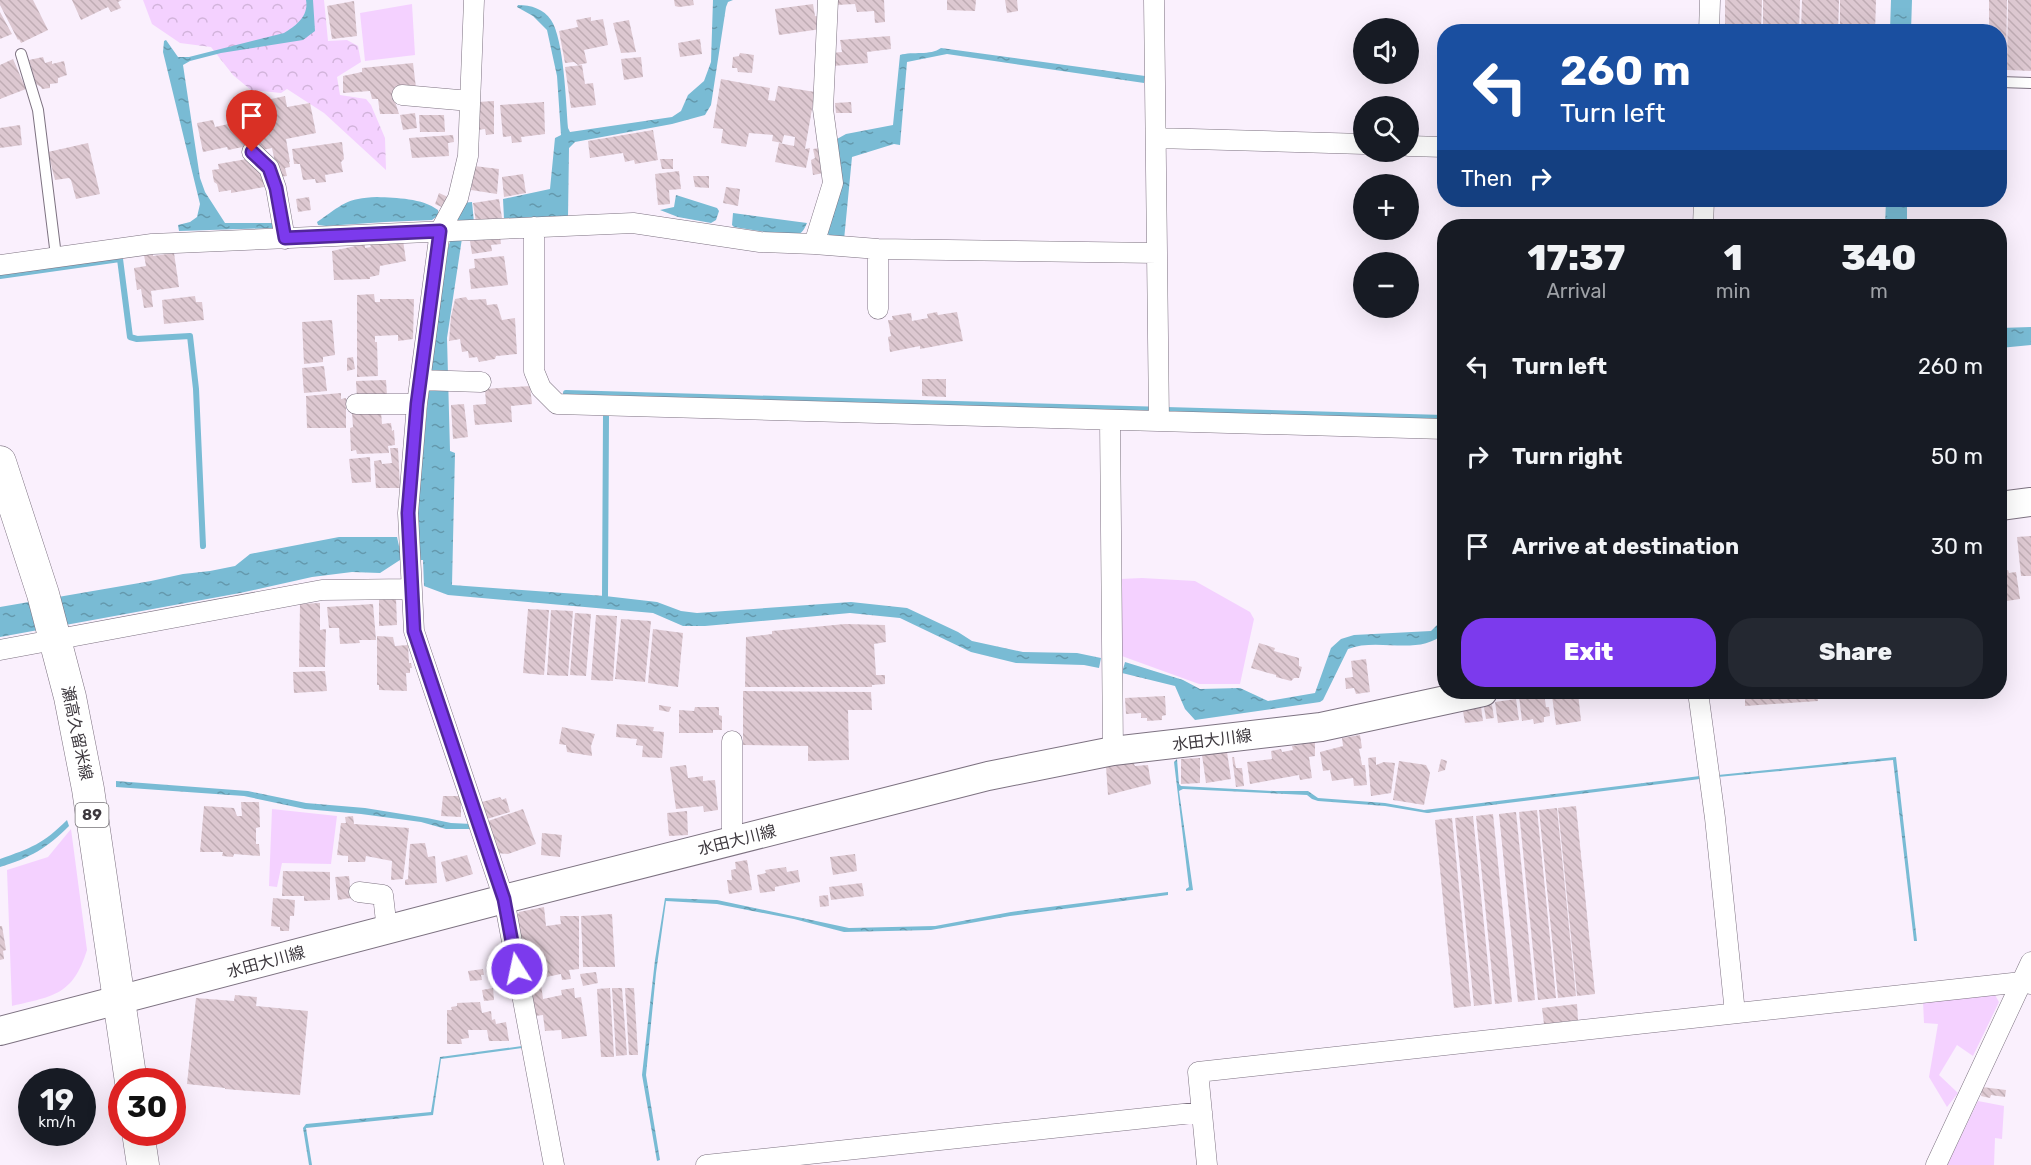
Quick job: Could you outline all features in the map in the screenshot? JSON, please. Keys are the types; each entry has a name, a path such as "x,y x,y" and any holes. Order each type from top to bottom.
{"main road":[{"name":"瀬高久留米線","path":"0,462 6,496 43,594 70,697 88,789 129,1068"},
{"path":"2007,505 2031,502"},
{"name":"水田大川線","path":"0,1031 504,899 988,776 1113,751 1321,727 1451,699"},
{"path":"140,1146 143,1165"}],"street":[{"path":"474,0 468,156 458,198 440,231 424,380 417,404 408,513 411,589 414,631 504,899 554,1165"},
{"path":"814,244 833,183 823,109 828,0"},
{"path":"1154,0 1159,421"},
{"path":"1709,24 1710,0"},
{"path":"402,95 470,101"},
{"path":"1156,138 1353,144"},
{"path":"1419,146 1437,147"},
{"path":"252,152 269,168 276,188 285,238"},
{"path":"0,266 56,256 152,244 633,223 760,242 878,249 1157,253"},
{"path":"534,227 534,371 541,388 557,404 1437,429"},
{"path":"878,249 878,309"},
{"path":"424,380 481,382"},
{"path":"356,404 417,404"},
{"path":"1110,420 1113,751"},
{"path":"0,650 55,637 322,590 411,589"},
{"path":"1699,699 1715,818 1735,1013"},
{"path":"732,741 732,841"},
{"path":"359,892 383,895 387,930"},
{"path":"1935,1165 2026,983 2031,962"},
{"path":"1207,1165 1198,1072 2026,983"},
{"path":"706,1165 1202,1112"}],"lane":[{"path":"21,54 38,110 56,256"},
{"path":"2007,82 2031,83"}],"green space":[{"path":"143,0 324,0 328,41 347,40 358,46 361,62 337,77 340,95 366,99 371,105 385,138 386,170 324,113 287,89 281,93 251,90 233,75 211,47 180,43 152,24"},
{"path":"412,4 415,55 365,61 360,13"},
{"path":"1120,579 1195,581 1250,612 1254,619 1240,684 1199,684 1119,655"},
{"path":"272,809 337,816 331,864 282,863 277,887 269,886"},
{"path":"71,829 87,950 75,976 60,991 12,1006 7,870 48,857"},
{"path":"1995,995 1999,1002 1973,1056 1957,1045 1939,1075 1958,1093 1947,1107 1929,1077 1938,1024 1924,1023 1923,1001"},
{"path":"1978,1101 2004,1106 2002,1139 1995,1138 1994,1165 1947,1165"}],"water":[{"path":"306,0 313,0 315,31 303,40 221,53 183,65 200,178 205,192 225,223 273,223 274,228 179,231 178,225 190,222 197,217 200,204 163,52 164,41 166,40 178,57 189,57 284,33 304,16"},
{"path":"713,0 733,0 728,2 726,7 711,105 705,115 672,124 575,142 569,148 568,217 504,219 503,199 550,189 555,138 561,135 557,76 547,30 533,16 517,7 518,5 541,10 551,20 555,29 562,56 570,132 672,117 681,111 688,95 704,81 711,62"},
{"path":"1891,0 1912,0 1911,24 1890,24"},
{"path":"941,48 1145,76 1144,83 947,54 907,62 900,145 894,144 852,157 844,240 830,240 825,223 837,139 846,134 893,125 900,55 932,52"},
{"path":"676,195 717,208 719,211 716,220 711,223 678,217 660,210 674,207"},
{"path":"377,197 409,199 425,203 438,210 439,215 432,220 318,225 317,222 351,201"},
{"path":"472,202 474,223 464,225 447,338 450,451 455,453 452,585 605,596 657,602 681,611 697,613 851,602 907,608 972,641 1023,652 1077,653 1101,658 1099,668 1084,665 1016,663 971,652 900,618 850,613 683,626 653,613 448,595 424,586 423,560 400,560 380,573 352,572 312,577 240,593 0,637 0,607 235,566 250,554 339,537 397,537 399,546 419,541 417,514 432,356 448,248 462,203"},
{"path":"1886,207 1907,207 1907,219 1885,219"},
{"path":"733,213 807,223 801,232 791,236 734,227 732,225"},
{"path":"2031,327 2031,345 2007,347 2007,328"},
{"path":"1437,625 1437,638 1423,644 1372,645 1348,649 1320,702 1195,720 1185,709 1175,686 1122,673 1125,662 1183,680 1200,689 1240,688 1268,701 1315,693 1331,648 1341,639 1354,635 1431,631"},
{"path":"1896,757 1917,941 1914,941 1893,760 1718,777 1718,775"},
{"path":"1177,759 1181,786 1308,791 1318,798 1385,803 1424,810 1700,776 1700,779 1427,813 1385,806 1318,801 1307,795 1183,789 1179,791 1193,890 1186,891 1189,887 1174,762"},
{"path":"116,781 248,791 306,803 365,808 451,823 472,824 471,829 446,829 421,822 305,809 244,796 116,787"},
{"path":"67,820 69,826 45,846 29,856 0,867 0,859 36,844 51,835"},
{"path":"1168,892 1168,895 1010,916 931,930 844,932 794,919 717,904 666,901 646,1075 660,1160 657,1161 642,1075 655,960 665,898 717,900 849,928 935,926 1011,912"},
{"path":"522,1046 522,1048 441,1059 433,1115 306,1128 312,1165 309,1165 303,1128 306,1124 431,1112 440,1057"}],"building":[{"path":"0,0 33,0 48,30 21,43 0,5"},
{"path":"72,0 122,0 118,2 121,8 111,12 108,7 81,20"},
{"path":"674,0 693,0 694,5 675,6"},
{"path":"835,0 884,0 885,22 875,23 874,11 857,12 855,4 836,5"},
{"path":"947,0 976,0 975,11 947,10"},
{"path":"1005,0 1017,0 1018,11 1007,13"},
{"path":"1725,0 1762,0 1761,24 1725,24"},
{"path":"1763,0 1800,0 1799,24 1763,24"},
{"path":"1802,0 1839,0 1838,24 1801,24"},
{"path":"1840,0 1876,0 1875,24 1840,24"},
{"path":"1989,0 2007,0 2007,24 1989,24"},
{"path":"2008,0 2031,0 2031,71 2007,70"},
{"path":"354,1 357,36 332,39 327,6"},
{"path":"813,4 821,29 779,35 775,9"},
{"path":"0,12 12,34 0,39"},
{"path":"591,17 591,21 603,19 608,45 584,50 587,63 578,65 574,62 565,63 559,31 578,27 576,20"},
{"path":"629,20 636,52 621,53 613,23"},
{"path":"890,36 891,49 867,52 868,63 833,66 830,53 842,52 840,40"},
{"path":"700,39 702,54 680,57 678,43"},
{"path":"740,53 754,55 752,73 738,72 737,68 732,68 733,57 739,56"},
{"path":"43,57 45,63 64,61 67,75 58,78 58,83 50,84 50,88 42,89 36,84 29,60"},
{"path":"641,57 643,77 624,80 621,59"},
{"path":"13,59 26,89 0,99 0,65"},
{"path":"413,63 416,88 392,92 399,114 380,114 378,99 372,99 370,91 343,93 343,76 362,72 362,68"},
{"path":"582,65 585,84 593,83 596,105 571,108 565,67"},
{"path":"721,79 770,88 768,100 775,101 778,86 815,92 805,149 810,148 806,168 775,162 779,143 794,146 795,137 784,135 782,143 772,141 773,135 749,133 746,147 721,143 723,129 713,128"},
{"path":"261,95 262,101 285,96 287,107 310,103 316,133 286,139 290,162 290,167 285,168 287,176 278,177 272,148 258,151 257,144 203,152 197,123 213,120 215,127 237,122 234,107 238,106 237,100"},
{"path":"494,101 494,134 486,135 485,129 477,130 477,102"},
{"path":"544,102 545,134 521,137 522,142 512,143 511,136 503,137 500,105"},
{"path":"851,102 852,113 836,113 835,103"},
{"path":"415,113 417,128 403,130 400,115"},
{"path":"419,115 444,115 445,132 420,132"},
{"path":"20,125 22,145 0,148 0,128"},
{"path":"653,130 658,160 635,164 634,160 625,162 623,153 590,158 588,141"},
{"path":"453,135 454,142 448,143 449,156 412,158 409,138"},
{"path":"342,142 343,172 325,175 326,182 316,183 315,179 303,180 300,164 294,164 292,149"},
{"path":"88,143 100,194 76,199 69,178 55,180 48,152"},
{"path":"820,148 824,173 813,175 811,160 815,158 813,149"},
{"path":"253,158 260,163 264,187 231,193 231,190 219,192 212,170 219,169 218,164"},
{"path":"660,159 673,159 673,169 662,169"},
{"path":"474,166 499,169 497,194 471,190"},
{"path":"679,171 681,189 669,190 670,204 658,205 655,174"},
{"path":"523,174 526,193 504,197 502,177"},
{"path":"693,176 709,176 709,188 695,187"},
{"path":"726,187 740,189 738,206 723,203"},
{"path":"439,193 448,197 444,208 435,204"},
{"path":"309,197 311,210 298,212 296,199"},
{"path":"499,199 502,218 476,222 473,203"},
{"path":"500,237 501,244 491,245 492,251 472,254 470,241"},
{"path":"403,240 406,261 380,266 379,275 370,277 370,279 334,280 332,251 365,244 365,248 371,247 370,245"},
{"path":"153,253 153,256 174,253 179,287 151,291 153,307 144,308 141,289 137,290 134,268 146,266 144,255"},
{"path":"504,256 508,285 471,289 469,269 475,268 474,259"},
{"path":"374,294 375,302 380,302 380,299 414,299 413,339 398,341 398,335 375,336 378,376 357,377 357,295"},
{"path":"195,296 196,302 202,302 204,320 164,324 162,300"},
{"path":"466,297 468,300 486,299 487,305 497,304 502,320 515,318 517,354 496,356 495,359 479,362 477,357 469,358 468,351 462,352 460,339 449,341 455,299"},
{"path":"937,312 938,315 957,312 963,341 890,352 888,337 891,336 888,320 893,320 892,316 911,313 912,321 928,318 927,314"},
{"path":"332,320 335,355 323,357 323,362 304,364 302,322"},
{"path":"353,357 355,369 347,371 347,358"},
{"path":"324,366 327,391 304,393 302,368"},
{"path":"922,379 946,379 946,397 922,396"},
{"path":"386,380 387,396 357,397 356,381"},
{"path":"530,386 532,404 511,406 512,422 475,425 473,405 486,404 485,389"},
{"path":"341,393 341,399 346,398 346,428 307,428 306,396"},
{"path":"464,404 468,437 453,439 451,405"},
{"path":"352,412 381,412 382,424 391,423 395,445 388,446 389,453 357,454 356,450 351,451"},
{"path":"390,448 398,448 400,488 376,488 374,461 381,460 382,464 392,463"},
{"path":"370,457 371,482 352,483 349,459"},
{"path":"2031,536 2031,576 2021,576 2017,537"},
{"path":"2007,570 2009,573 2016,572 2020,599 2007,601"},
{"path":"396,598 397,625 379,626 379,599"},
{"path":"320,603 320,630 326,629 325,667 299,667 300,604"},
{"path":"373,604 376,640 359,640 360,643 340,644 339,628 329,628 327,607"},
{"path":"528,609 549,610 544,675 523,673"},
{"path":"551,610 573,611 568,676 547,675"},
{"path":"575,613 591,614 586,676 570,675"},
{"path":"596,615 617,616 613,681 591,680"},
{"path":"621,619 651,621 645,682 615,679"},
{"path":"845,624 885,625 886,642 874,644 876,675 885,675 885,684 872,685 872,687 745,687 746,637 772,634 772,631"},
{"path":"653,629 683,633 678,687 648,683"},
{"path":"377,636 393,637 395,646 408,645 409,663 412,668 410,668 410,673 406,673 407,691 379,690 379,685 377,685"},
{"path":"1259,643 1275,648 1274,651 1299,658 1299,666 1302,667 1299,678 1291,681 1251,668"},
{"path":"1366,659 1370,692 1356,694 1354,688 1346,689 1345,678 1353,677 1351,661"},
{"path":"325,671 327,691 294,693 293,672"},
{"path":"743,691 871,692 872,710 848,710 849,760 808,761 808,746 743,745"},
{"path":"1165,696 1166,715 1162,716 1162,720 1147,721 1147,718 1141,718 1141,713 1126,714 1125,698"},
{"path":"1516,699 1519,720 1498,723 1495,702"},
{"path":"1519,699 1545,699 1550,716 1544,717 1544,722 1534,724 1533,719 1522,721"},
{"path":"1552,699 1579,699 1581,721 1556,725"},
{"path":"1745,699 1818,699 1818,701 1745,706"},
{"path":"659,705 671,707 669,712 659,710"},
{"path":"1492,705 1494,718 1486,719 1484,707"},
{"path":"695,707 719,707 719,715 722,716 722,730 713,730 713,733 679,733 679,710 694,711"},
{"path":"1481,707 1483,721 1465,723 1463,711"},
{"path":"617,724 654,727 653,731 664,732 662,758 642,757 643,746 636,745 637,739 616,737"},
{"path":"562,727 595,734 591,746 592,756 567,752 566,745 559,744"},
{"path":"1360,735 1362,748 1359,749 1362,765 1365,765 1367,785 1354,786 1353,778 1332,781 1330,770 1323,771 1320,752 1343,746 1342,738"},
{"path":"1315,742 1315,756 1309,757 1312,778 1300,780 1299,775 1250,784 1247,762 1272,759 1271,751 1293,750 1292,746"},
{"path":"1227,752 1231,779 1206,783 1202,755"},
{"path":"1232,757 1234,757 1236,768 1242,768 1244,786 1236,787"},
{"path":"1376,757 1376,765 1384,762 1395,763 1391,793 1371,796 1368,758"},
{"path":"1200,758 1200,783 1181,784 1181,759"},
{"path":"1441,759 1447,761 1445,770 1438,772"},
{"path":"1399,761 1426,765 1430,773 1424,805 1393,800"},
{"path":"1133,762 1135,766 1148,765 1151,784 1108,795 1106,766"},
{"path":"686,765 688,778 703,776 703,781 715,780 718,810 704,812 703,806 676,809 670,767"},
{"path":"443,796 461,796 461,817 441,816"},
{"path":"500,797 502,800 506,798 510,812 487,819 482,802"},
{"path":"241,802 259,802 260,827 256,828 256,844 259,844 260,856 234,854 233,857 222,856 223,852 200,852 204,806 234,808 237,816 242,816"},
{"path":"1576,806 1595,994 1577,996 1558,808"},
{"path":"1557,808 1576,996 1558,998 1539,810"},
{"path":"523,809 536,844 508,854 496,853 485,822"},
{"path":"1537,810 1556,998 1538,1000 1519,812"},
{"path":"687,811 688,835 669,836 667,813"},
{"path":"1516,812 1535,1000 1518,1002 1499,814"},
{"path":"1493,814 1512,1002 1495,1004 1476,816"},
{"path":"353,816 354,824 409,828 403,879 391,880 392,861 366,856 365,862 348,862 348,856 337,855 341,823 346,823 345,817"},
{"path":"1473,816 1492,1004 1474,1006 1455,818"},
{"path":"1452,818 1471,1006 1454,1008 1435,820"},
{"path":"542,833 562,835 560,857 541,855"},
{"path":"425,843 428,857 435,856 437,883 405,885 405,880 408,879 410,844"},
{"path":"855,854 857,871 833,875 830,857"},
{"path":"467,855 473,874 446,882 441,862"},
{"path":"747,860 752,890 729,894 727,880 732,880 731,870 736,869 735,862"},
{"path":"786,867 787,872 798,870 800,882 775,887 775,891 760,893 757,875 766,873 765,870"},
{"path":"283,871 330,872 330,900 304,901 304,896 282,896"},
{"path":"349,876 351,898 338,900 335,877"},
{"path":"862,883 864,896 831,900 829,887"},
{"path":"828,895 829,906 820,907 819,896"},
{"path":"273,898 295,900 294,916 290,916 289,931 280,931 280,927 271,926"},
{"path":"544,907 546,926 561,924 560,916 579,916 579,969 569,970 571,979 562,980 561,974 546,977 541,954 524,956 517,917 519,912"},
{"path":"612,914 615,967 583,967 581,916"},
{"path":"0,926 2,926 6,950 3,951 4,959 0,960"},
{"path":"483,969 482,980 470,981 468,971"},
{"path":"596,972 598,983 583,986 580,974"},
{"path":"529,984 541,984 543,999 562,995 561,990 574,988 575,998 581,997 587,1036 562,1039 561,1030 545,1031 543,1015 534,1016"},
{"path":"493,988 494,1000 484,1001 482,990"},
{"path":"610,988 614,1057 601,1057 597,989"},
{"path":"612,988 622,988 627,1055 616,1056"},
{"path":"625,988 634,988 638,1055 629,1055"},
{"path":"235,995 257,997 256,1006 308,1011 300,1095 187,1084 196,998 234,1001"},
{"path":"480,1002 482,1013 491,1011 492,1020 495,1019 496,1024 506,1022 509,1041 489,1041 487,1030 468,1030 469,1038 461,1039 462,1044 447,1044 447,1010 452,1010 451,1007 457,1006 457,1003"},
{"path":"1577,1004 1578,1020 1544,1024 1542,1008"},
{"path":"1982,1087 2006,1090 2005,1097 1981,1096"}],"waterway":[{"path":"0,276 120,259 130,337 137,339 190,336 196,389 203,546"},
{"path":"566,393 1437,418"},
{"path":"605,596 606,416"}],"route":[{"path":"252,152 269,168 276,188 285,238 440,231 417,404 408,513 414,631 504,899 517,969"}]}
